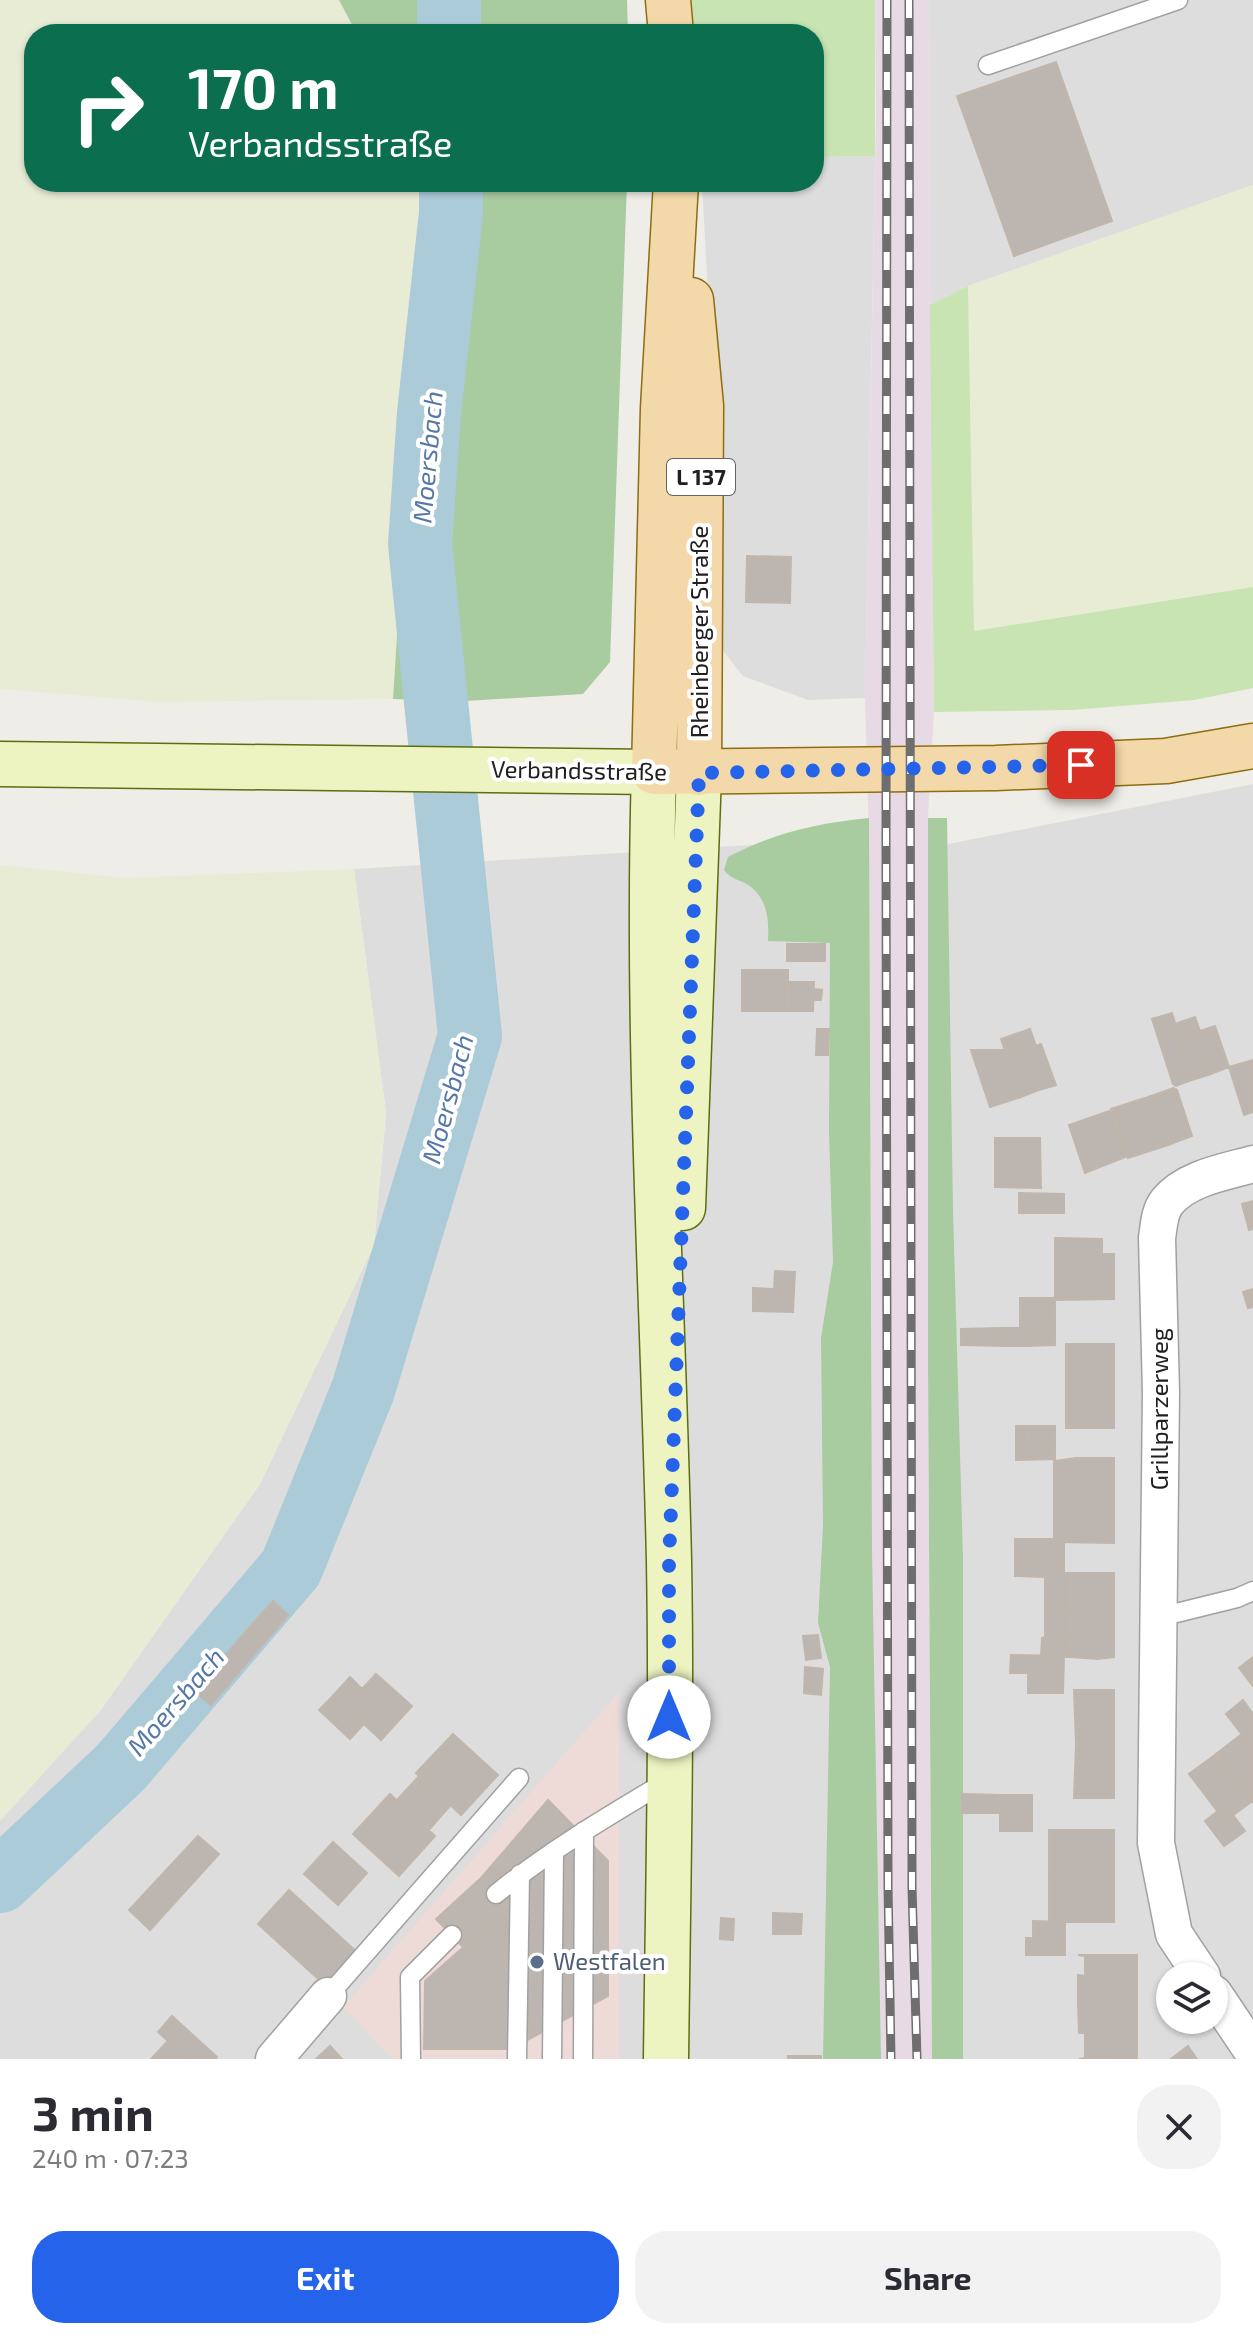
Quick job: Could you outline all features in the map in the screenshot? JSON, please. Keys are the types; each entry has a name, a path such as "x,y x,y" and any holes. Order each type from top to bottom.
{"main road":[{"path":"668,0 670,24"},
{"name":"Rheinberger Straße","path":"666,2059 669,1562 653,1093 652,853 663,409 677,192"},
{"name":"Rheinberger Straße","path":"669,1562 699,773 701,406 679,192"},
{"name":"Verbandsstraße","path":"0,764 699,773 996,768 1166,761 1253,746"}],"street":[{"name":"Grillparzerweg","path":"1193,1962 1174,1934 1156,1843 1161,1392 1157,1238 1159,1219 1166,1203 1200,1180 1253,1164"},
{"path":"274,2059 328,1996"},
{"path":"1228,2015 1253,2052"}],"lane":[{"path":"988,65 1178,0"},
{"path":"1160,1617 1237,1598 1253,1591"},
{"path":"328,1996 519,1778"},
{"path":"496,1894 584,1831 669,1780"},
{"path":"583,2059 584,1831"},
{"path":"552,2059 554,1851"},
{"path":"517,2059 520,1874"},
{"path":"411,2059 410,1977 452,1935"}],"shaded area":[{"path":"875,0 929,0 934,712 928,818 932,2059 881,2059 872,1552 869,838 865,698 876,116"},
{"path":"929,0 1253,0 1253,185 968,286 930,305"},
{"path":"875,156 865,698 808,700 743,676 719,646 711,350 703,192 824,192 824,157"},
{"path":"1253,784 1253,2059 932,2059 928,848"},
{"path":"869,838 881,2059 0,2059 0,1810 100,1711 260,1484 374,1245 386,1113 354,869"},
{"path":"619,1692 619,2059 393,2059 343,2007"}],"green space":[{"path":"0,0 339,0 352,24 24,24 24,192 425,192 393,699 158,702 0,689"},
{"path":"339,0 627,0 628,24 352,24"},
{"path":"689,0 875,0 875,156 824,157 824,24 691,24"},
{"path":"1253,185 1253,587 974,631 968,286"},
{"path":"425,192 627,192 610,662 583,694 465,701 393,699"},
{"path":"968,286 974,631 1253,587 1253,688 1194,700 1072,710 934,712 930,305"},
{"path":"869,818 872,1552 881,2059 823,2059 830,1667 818,1623 823,1525 821,1338 833,1262 829,1132 830,943 768,941 768,919 761,899 751,887 724,870 728,857 762,841 814,826"},
{"path":"928,818 947,818 953,1211 963,1558 963,2059 932,2059"},
{"path":"0,865 125,878 354,869 386,1113 374,1245 260,1484 100,1711 0,1821"}],"building":[{"path":"1056,62 1112,221 1014,256 957,96"},
{"path":"747,556 791,557 790,603 746,602"},
{"path":"787,944 825,944 825,961 787,961"},
{"path":"742,970 788,970 788,1011 742,1011"},
{"path":"788,982 814,982 813,1011 788,1011"},
{"path":"813,989 822,990 821,1000 813,1000"},
{"path":"1172,1013 1192,1080 1176,1086 1152,1019"},
{"path":"1195,1017 1200,1031 1179,1038 1175,1024"},
{"path":"1215,1026 1229,1067 1211,1074 1197,1032"},
{"path":"817,1029 829,1029 828,1055 816,1055"},
{"path":"1030,1029 1036,1046 1007,1056 1001,1039"},
{"path":"1197,1032 1211,1074 1192,1080 1179,1039"},
{"path":"1041,1044 1056,1085 1039,1090 1024,1050"},
{"path":"971,1050 1005,1050 1021,1097 990,1107"},
{"path":"1024,1050 1039,1090 1021,1097 1007,1055"},
{"path":"1253,1060 1253,1112 1244,1115 1229,1067"},
{"path":"1173,1088 1177,1090 1192,1136 1171,1144 1154,1095"},
{"path":"1154,1095 1171,1144 1128,1158 1111,1109"},
{"path":"1112,1110 1128,1156 1085,1173 1069,1125"},
{"path":"995,1138 1040,1138 1041,1188 995,1187"},
{"path":"1019,1193 1064,1194 1064,1213 1019,1213"},
{"path":"1253,1201 1253,1229 1249,1230 1242,1204"},
{"path":"1055,1238 1102,1239 1102,1254 1114,1254 1114,1299 1055,1300"},
{"path":"775,1271 795,1272 794,1290 774,1289"},
{"path":"753,1288 794,1290 793,1312 753,1311"},
{"path":"1253,1289 1253,1307 1248,1308 1243,1292"},
{"path":"1020,1298 1055,1298 1055,1328 1020,1328"},
{"path":"1005,1328 1006,1346 961,1345 961,1329"},
{"path":"1005,1328 1028,1328 1027,1346 1006,1346"},
{"path":"1028,1328 1055,1328 1055,1345 1027,1346"},
{"path":"1066,1344 1114,1344 1114,1386 1066,1386"},
{"path":"1066,1386 1114,1386 1114,1428 1066,1428"},
{"path":"1016,1426 1028,1426 1028,1443 1016,1443"},
{"path":"1028,1426 1055,1426 1055,1443 1028,1443"},
{"path":"1016,1443 1055,1443 1055,1459 1016,1460"},
{"path":"1114,1458 1114,1501 1054,1501 1054,1461"},
{"path":"1054,1501 1114,1501 1114,1543 1054,1542"},
{"path":"1015,1539 1064,1542 1064,1558 1015,1557"},
{"path":"1015,1558 1064,1558 1064,1573 1045,1573 1045,1577 1015,1576"},
{"path":"1045,1573 1071,1573 1071,1615 1045,1616"},
{"path":"1071,1573 1114,1573 1114,1616 1071,1615"},
{"path":"273,1601 288,1615 265,1642 249,1628"},
{"path":"1071,1615 1114,1616 1114,1657 1071,1657"},
{"path":"1071,1615 1071,1638 1045,1637 1045,1616"},
{"path":"249,1628 265,1642 216,1699 200,1685"},
{"path":"818,1635 821,1658 806,1660 803,1636"},
{"path":"1042,1638 1071,1638 1071,1657 1041,1656"},
{"path":"1011,1655 1064,1656 1063,1693 1028,1693 1028,1673 1010,1673"},
{"path":"1253,1657 1253,1686 1239,1668"},
{"path":"805,1667 823,1669 821,1695 804,1693"},
{"path":"376,1674 412,1706 381,1740 330,1699 350,1677 362,1689"},
{"path":"202,1687 216,1699 211,1705 196,1693"},
{"path":"1074,1690 1114,1690 1114,1744 1076,1744"},
{"path":"330,1699 361,1727 350,1739 319,1710"},
{"path":"1243,1700 1253,1714 1253,1749 1226,1714"},
{"path":"453,1734 498,1775 461,1815 416,1773"},
{"path":"1242,1734 1253,1749 1252,1801 1216,1754"},
{"path":"1076,1744 1114,1744 1114,1798 1074,1798"},
{"path":"1215,1755 1251,1802 1225,1821 1189,1774"},
{"path":"419,1776 451,1805 440,1817 408,1788"},
{"path":"408,1788 440,1817 429,1830 397,1800"},
{"path":"390,1794 435,1836 399,1876 353,1834"},
{"path":"962,1794 1000,1795 1000,1813 962,1813"},
{"path":"1000,1795 1032,1795 1032,1814 1000,1813"},
{"path":"548,1800 608,1861 608,1996 511,2049 496,2049 497,1971 485,1928 508,1907 481,1878"},
{"path":"1218,1811 1225,1821 1233,1815 1245,1831 1224,1846 1205,1821"},
{"path":"1000,1813 1032,1814 1032,1831 1000,1831"},
{"path":"1049,1830 1114,1830 1114,1876 1049,1876"},
{"path":"198,1836 219,1854 150,1930 129,1910"},
{"path":"333,1842 367,1873 338,1905 304,1874"},
{"path":"1049,1876 1114,1876 1114,1922 1049,1922"},
{"path":"481,1878 508,1907 464,1948 436,1919"},
{"path":"289,1890 358,1953 326,1986 258,1924"},
{"path":"773,1913 802,1914 801,1934 773,1934"},
{"path":"721,1918 734,1919 733,1940 720,1939"},
{"path":"1033,1921 1065,1922 1065,1938 1033,1938"},
{"path":"485,1928 497,1971 496,2049 424,2049 425,1981"},
{"path":"1026,1938 1065,1938 1065,1955 1026,1955"},
{"path":"1078,1955 1137,1955 1137,2004 1078,2004 1078,1975 1085,1976 1085,1956"},
{"path":"1078,2004 1137,2004 1137,2058 1079,2059 1085,2058 1085,2033 1079,2033"},
{"path":"172,2016 216,2059 188,2059 158,2032"},
{"path":"168,2041 188,2059 151,2059"},
{"path":"330,2046 342,2059 316,2059"},
{"path":"1188,2046 1197,2059 1171,2059"},
{"path":"788,2056 821,2056 821,2059 788,2059"}],"waterway":[{"name":"Moersbach","path":"449,0 449,24"},
{"name":"Moersbach","path":"0,1881 121,1767 291,1568 363,1390 470,1036 420,544 429,413 451,192"}],"railway":[{"path":"887,0 888,1885 891,2059"},
{"path":"909,0 912,1888 917,2059"}],"place":[{"name":"Westfalen","path":"537,1962"}],"route":[{"path":"669,1717 669,1562 699,773 1081,765"}]}
